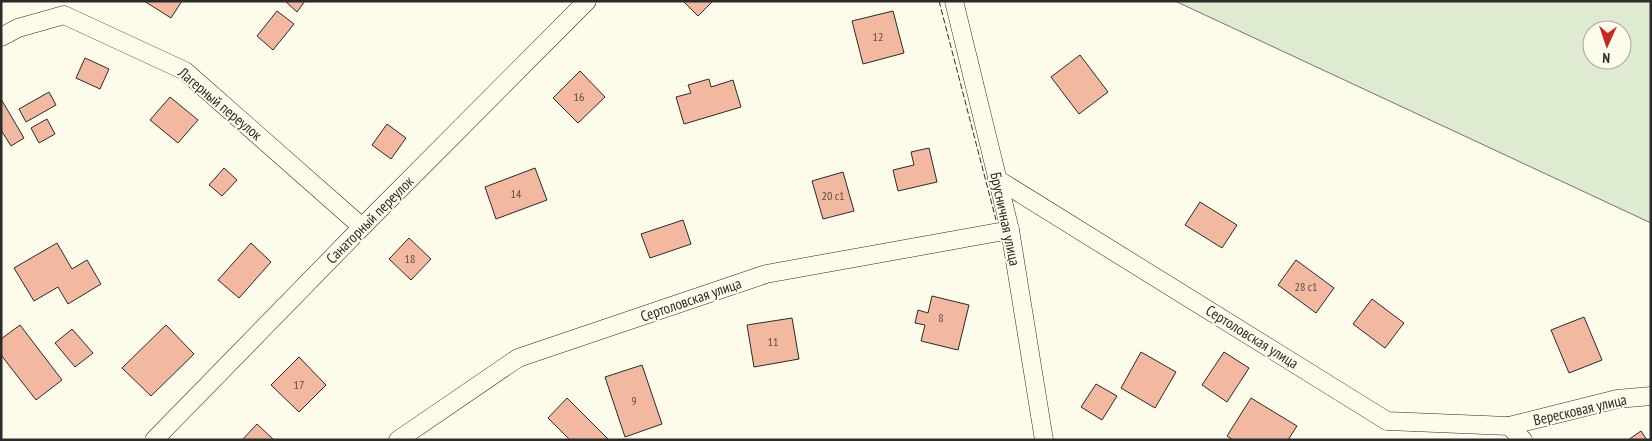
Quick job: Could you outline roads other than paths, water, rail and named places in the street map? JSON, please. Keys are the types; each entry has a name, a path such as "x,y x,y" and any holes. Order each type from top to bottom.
{"street":[{"name":"Санаторный переулок","path":"154,440 587,1"},
{"name":"Брусничная улица","path":"954,1 1010,230 1044,440"},
{"name":"Лагерный переулок","path":"1,37 18,28 64,15 185,70 362,227"},
{"name":"Сертоловская улица","path":"997,179 1387,421 1509,426"},
{"name":"Сертоловская улица","path":"398,440 518,358 766,274 1010,230"},
{"name":"Вересковая улица","path":"1509,426 1617,399 1651,396"},
{"path":"1509,426 1523,440"}]}
